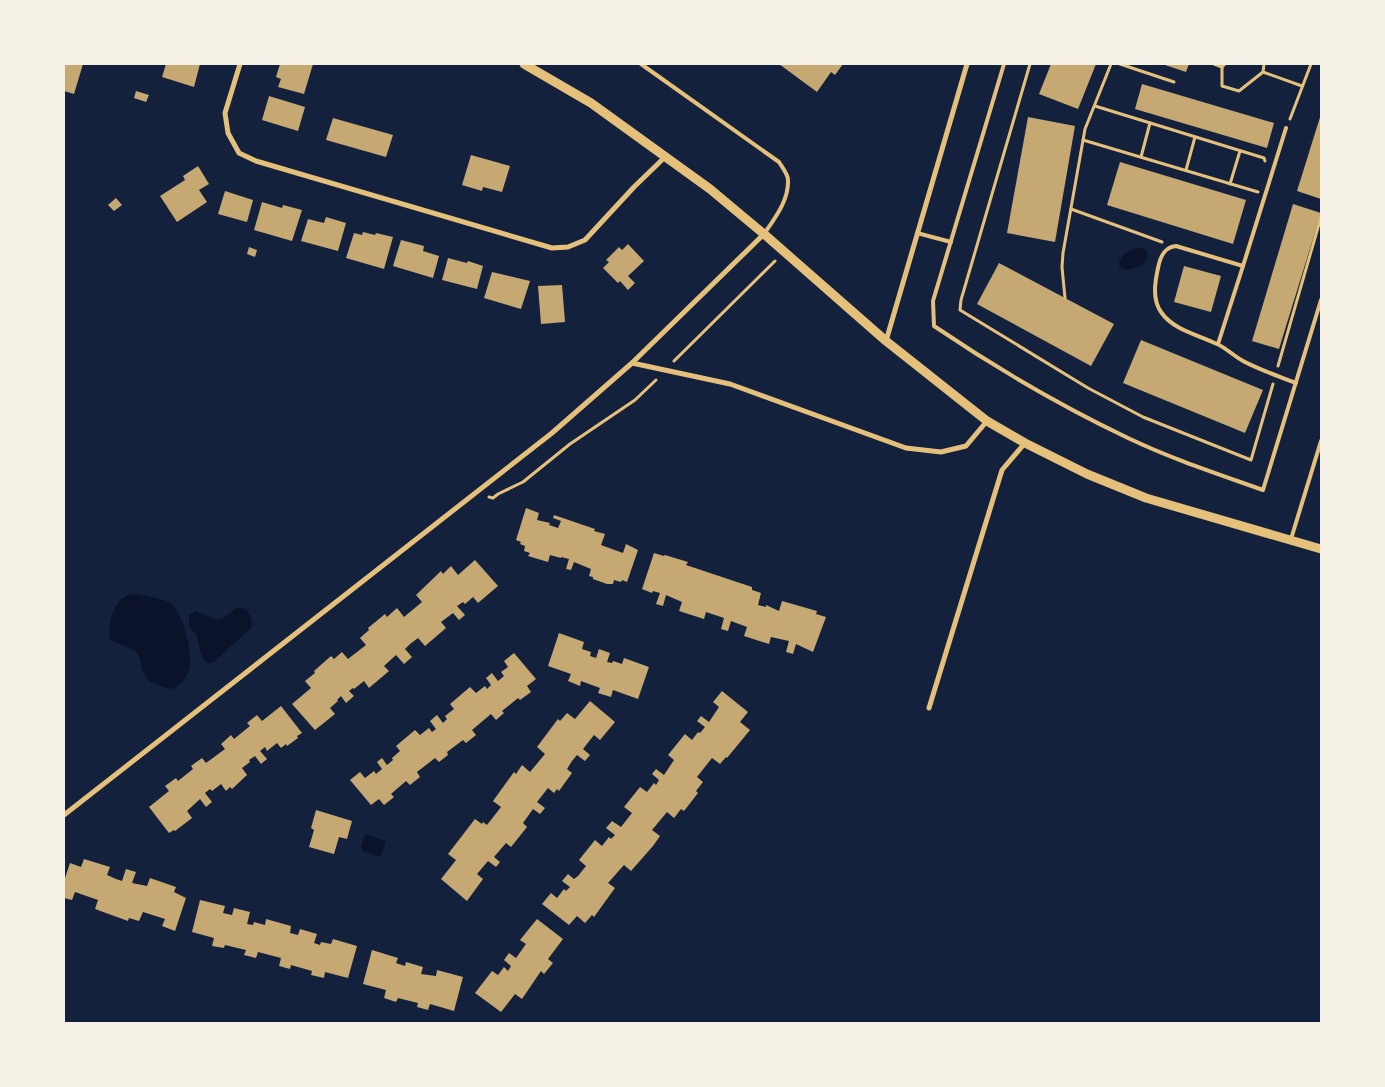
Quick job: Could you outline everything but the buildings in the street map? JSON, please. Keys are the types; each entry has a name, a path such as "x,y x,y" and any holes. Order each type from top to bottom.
{"street":[{"path":"240,64 225,113 228,133 239,153 256,161 552,248 568,247 585,240 634,186 666,156"},
{"path":"524,64 591,103 710,189 886,340 988,421 1025,443 1087,474 1146,498 1321,549"},
{"path":"886,340 967,64"},
{"path":"64,815 552,433 632,363 764,234"},
{"path":"632,363 730,384 906,448 941,452 966,446 988,421"},
{"path":"929,708 1002,470 1025,443"}],"lane":[{"path":"641,64 779,162 788,178 787,190 781,208 764,234"},
{"path":"1004,64 933,301 934,326 976,355 1043,394 1129,438 1189,464 1263,490 1321,300"},
{"path":"1218,344 1286,128"},
{"path":"917,233 951,242"},
{"path":"1243,266 1176,246 1167,249 1159,259 1155,290 1157,306 1164,317 1177,326 1218,344 1240,360 1275,376 1296,383"},
{"path":"1291,540 1321,441"}],"path":[{"path":"1030,64 961,300 960,310 1088,388 1135,413 1251,460 1321,217"},
{"path":"1065,298 1062,267 1070,209 1083,140 1110,64"},
{"path":"1120,64 1174,82"},
{"path":"1214,64 1222,67"},
{"path":"1225,64 1222,67 1222,86 1239,91 1263,72 1264,64"},
{"path":"1286,128 1309,65"},
{"path":"1263,72 1302,86"},
{"path":"1095,106 1264,158 1273,171"},
{"path":"1141,157 1150,123"},
{"path":"1186,170 1195,137"},
{"path":"1083,140 1265,194"},
{"path":"1230,184 1240,151"},
{"path":"1070,209 1176,246"},
{"path":"473,494 493,498 523,482 570,444 635,400 775,261"}],"water":[{"path":"1136,248 1143,249 1148,254 1145,262 1136,268 1124,269 1119,266 1120,259 1127,252"},
{"path":"138,594 161,599 172,604 184,626 189,646 189,671 181,683 174,689 160,686 147,679 136,652 111,640 110,622 117,604 127,595"},
{"path":"237,607 246,609 251,618 252,627 215,661 211,663 205,662 196,633 190,626 189,615 195,611 221,619"},
{"path":"365,834 386,841 381,857 363,851 361,847"}]}
